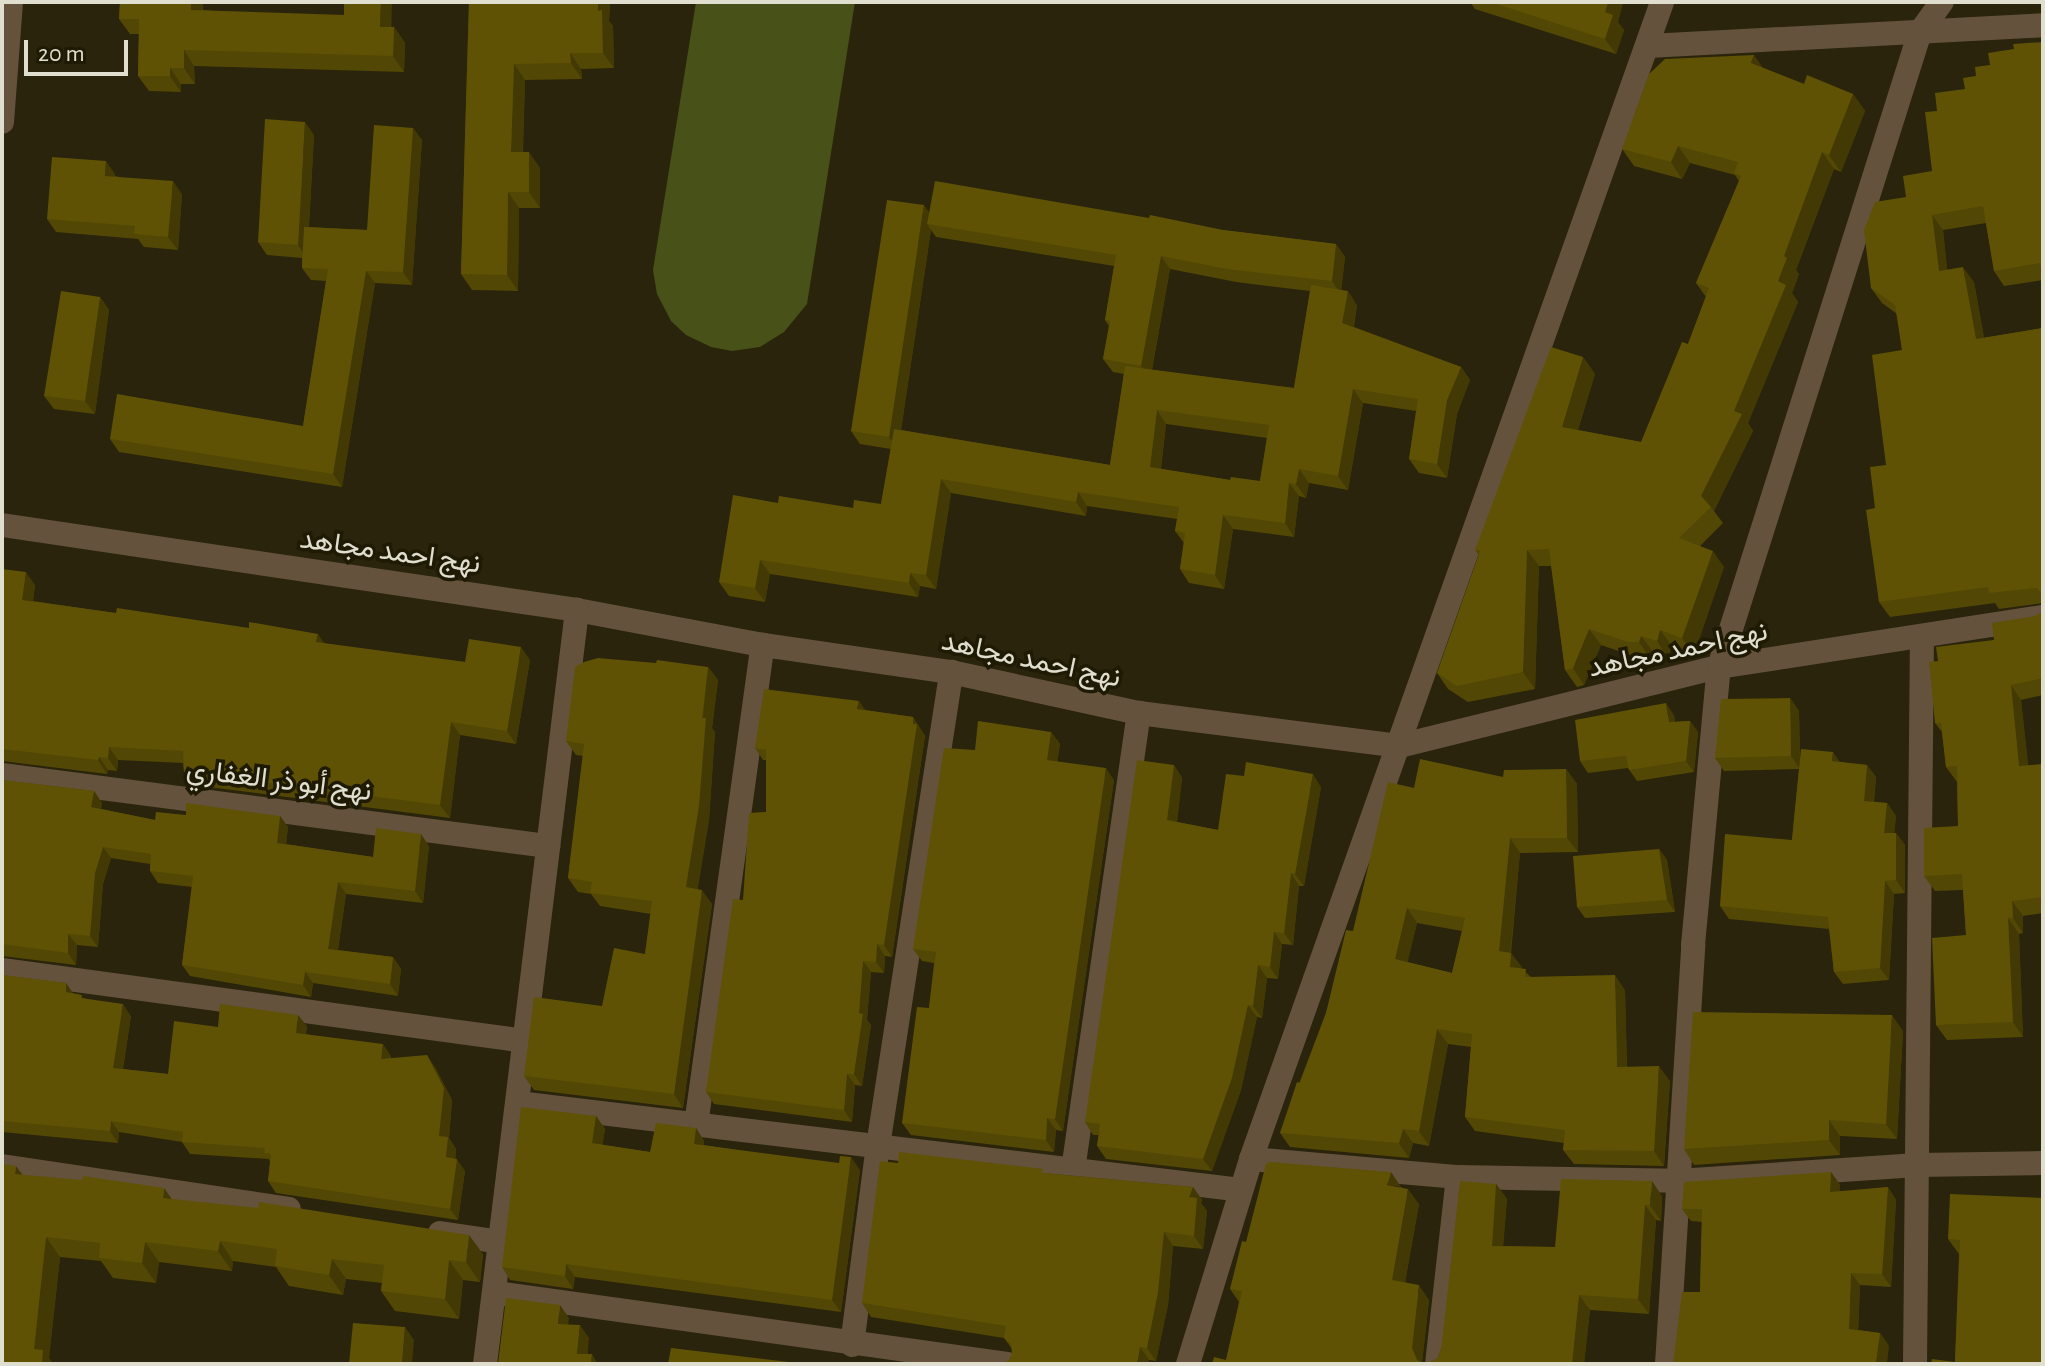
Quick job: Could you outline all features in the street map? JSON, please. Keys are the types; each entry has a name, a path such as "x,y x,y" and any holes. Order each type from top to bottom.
{"street":[{"path":"2,122 11,2"},
{"path":"1188,1364 1251,1159 1662,2"},
{"path":"1667,1364 1693,945 1719,667 1920,32 1942,2"},
{"path":"1648,46 2043,25"},
{"name":"نهج احمد مجاهد","path":"2,525 577,610 763,645 951,672 1139,713 1399,746 1719,667 2043,617"},
{"path":"485,1364 577,610"},
{"path":"1915,1364 1922,638"},
{"path":"696,1125 763,645"},
{"path":"852,1345 878,1146 951,672"},
{"path":"1073,1170 1139,713"},
{"name":"نهج أبو ذر الغفاري","path":"2,775 548,846"},
{"path":"2,970 525,1041"},
{"path":"518,1103 1241,1190"},
{"path":"1251,1159 1458,1177 1677,1181 1917,1165 2043,1163"},
{"path":"2,1166 314,1213"},
{"path":"1437,1364 1458,1177"},
{"path":"423,1230 501,1242"},
{"path":"496,1293 852,1345 1007,1364"}],"green space":[{"path":"696,2 855,2 807,304 784,332 760,347 732,351 711,347 686,335 671,321 657,294 653,270"}],"building":[{"path":"120,2 191,2 191,10 344,15 344,2 381,2 380,27 394,27 393,56 184,50 184,68 170,68 170,76 138,76 139,19 119,19"},
{"path":"469,2 598,2 598,11 602,10 603,53 570,53 571,63 514,64 511,152 529,152 529,192 508,192 507,275 461,274"},
{"path":"1490,2 1608,2 1605,12 1613,15 1605,39"},
{"path":"2043,42 2043,282 2040,263 1994,271 1983,206 1932,215 1939,271 1963,267 1976,339 2043,328 2043,595 2037,588 1989,593 1988,587 1879,602 1866,510 1875,508 1870,467 1886,465 1872,355 1902,350 1895,305 1871,288 1864,230 1875,202 1906,197 1903,176 1932,171 1925,112 1937,111 1935,93 1965,89 1963,78 1976,76 1975,67 1990,65 1988,53 2014,49 2013,44"},
{"path":"1754,55 1751,63 1804,84 1807,75 1853,94 1829,155 1822,152 1784,256 1787,258 1778,281 1786,285 1734,411 1742,414 1701,496 1711,507 1679,538 1713,551 1682,638 1660,630 1657,641 1641,636 1639,642 1628,642 1589,629 1573,668 1565,670 1549,549 1527,550 1523,672 1457,686 1437,673 1480,551 1475,550 1551,347 1583,357 1562,427 1641,442 1682,342 1688,344 1709,288 1696,283 1741,176 1734,173 1738,162 1678,146 1671,162 1622,149 1649,74 1665,59"},
{"path":"265,119 305,122 298,245 258,242"},
{"path":"374,125 413,128 403,272 366,271 333,474 110,439 117,394 303,426 328,269 302,268 304,227 367,230"},
{"path":"52,157 106,161 105,176 173,181 168,237 134,234 135,226 47,219"},
{"path":"935,181 1149,218 1150,215 1223,230 1336,244 1332,281 1227,269 1161,256 1141,366 1103,359 1110,321 1105,320 1116,255 927,224"},
{"path":"887,200 924,205 889,437 851,431"},
{"path":"1311,285 1348,291 1342,323 1461,367 1447,400 1437,464 1409,459 1418,399 1353,389 1338,476 1299,469 1296,484 1289,483 1285,523 1223,515 1215,575 1180,569 1185,533 1175,531 1179,507 1078,492 1076,502 941,479 926,575 910,573 909,583 760,560 755,588 719,582 733,495 778,503 779,496 853,508 854,500 881,504 894,429 1110,465 1125,366 1294,388","holes":["1157,410 1269,425 1260,481 1231,477 1230,480 1150,467"]},
{"path":"61,291 100,297 85,401 44,396"},
{"path":"2,569 26,572 22,600 116,613 117,608 249,628 249,622 318,634 316,642 465,662 469,639 521,647 507,731 451,722 440,805 184,772 183,751 109,747 108,758 99,757 98,760 2,749"},
{"path":"2043,611 2043,678 2011,685 2019,766 2043,764 2043,897 2012,901 2013,918 2008,918 2013,1022 1936,1025 1932,938 1966,935 1962,874 1924,876 1924,828 1958,826 1957,766 1946,767 1941,723 1935,723 1929,662 1938,661 1936,647 1994,640 1992,623 2035,616"},
{"path":"598,658 656,663 657,660 708,667 702,718 706,718 699,806 686,887 702,890 674,1094 524,1076 534,997 602,1006 614,948 645,954 652,901 590,893 592,882 568,878 584,744 566,741 575,667"},
{"path":"764,689 859,701 857,709 913,717 913,724 917,724 884,945 877,944 876,962 863,961 859,1013 863,1014 854,1074 847,1074 844,1110 706,1092 733,899 743,900 749,813 766,812 766,750 755,748"},
{"path":"1790,698 1791,756 1715,758 1721,699"},
{"path":"1666,703 1669,722 1690,721 1686,761 1629,770 1626,756 1580,761 1575,720"},
{"path":"978,721 1051,732 1047,760 1106,768 1055,1119 1047,1118 1046,1140 902,1123 917,1007 929,1008 936,952 913,949 944,748 975,750"},
{"path":"1801,749 1833,752 1832,761 1867,765 1864,801 1887,803 1884,833 1896,833 1896,880 1885,881 1880,968 1834,972 1828,917 1720,906 1725,834 1792,840"},
{"path":"1420,759 1503,777 1504,770 1566,769 1567,838 1510,838 1499,951 1511,953 1510,967 1526,969 1525,977 1615,975 1617,1067 1659,1066 1654,1151 1563,1150 1565,1130 1465,1117 1472,1034 1437,1029 1419,1131 1403,1129 1399,1143 1280,1133 1326,1013 1346,930 1353,931 1388,782 1414,788","holes":["1407,908 1465,918 1452,973 1395,959"]},
{"path":"1137,760 1174,765 1167,820 1218,830 1226,774 1244,776 1246,762 1313,774 1295,874 1291,873 1284,933 1274,932 1270,967 1258,965 1253,1006 1248,1005 1232,1078 1203,1159 1097,1146 1100,1124 1085,1122"},
{"path":"2,780 94,791 91,807 155,820 156,812 186,815 186,803 280,816 277,843 373,857 376,828 421,834 415,891 338,882 328,949 393,957 390,984 305,972 303,985 182,965 193,876 150,871 151,854 103,847 95,873 90,936 68,934 68,953 2,944"},
{"path":"1659,849 1667,900 1577,907 1573,856"},
{"path":"2,975 66,983 66,992 82,995 81,998 123,1004 113,1068 168,1074 174,1021 218,1027 220,1004 298,1015 296,1033 383,1044 381,1059 427,1055 444,1088 439,1136 448,1137 446,1157 457,1159 450,1209 268,1181 271,1154 264,1153 265,1148 182,1142 183,1132 111,1121 110,1131 2,1121"},
{"path":"1693,1012 1892,1015 1886,1124 1829,1120 1829,1140 1684,1149"},
{"path":"521,1107 596,1116 592,1143 650,1152 656,1123 696,1128 694,1144 839,1163 840,1156 851,1157 832,1300 566,1264 565,1276 502,1267"},
{"path":"899,1152 1043,1169 1042,1173 1193,1187 1189,1197 1197,1198 1194,1236 1164,1232 1158,1292 1147,1348 1140,1347 1137,1364 1002,1364 1012,1354 1011,1344 1004,1338 1006,1326 862,1303 880,1161 898,1163"},
{"path":"2,1164 16,1166 15,1174 82,1180 83,1176 164,1188 163,1198 258,1208 259,1202 469,1235 466,1262 449,1260 445,1299 381,1291 384,1265 332,1259 329,1275 275,1266 277,1249 220,1241 218,1251 145,1242 142,1263 99,1258 100,1243 46,1237 34,1349 43,1350 42,1364 2,1364"},
{"path":"1266,1164 1391,1172 1387,1185 1408,1189 1392,1280 1419,1285 1412,1348 1417,1360 1426,1364 1212,1364 1214,1357 1226,1360 1242,1291 1230,1289"},
{"path":"1831,1172 1830,1192 1888,1187 1882,1274 1851,1273 1849,1329 1880,1333 1876,1364 1673,1364 1682,1292 1700,1292 1702,1209 1682,1209 1684,1182"},
{"path":"1561,1179 1652,1181 1650,1205 1645,1205 1638,1299 1579,1295 1572,1364 1426,1364 1438,1358 1441,1351 1460,1181 1496,1184 1492,1246 1555,1247"},
{"path":"1950,1194 2043,1198 2043,1364 1931,1364 1932,1359 1955,1362 1960,1240 1948,1239"},
{"path":"506,1298 560,1305 558,1324 580,1325 577,1354 592,1354 591,1364 498,1364"},
{"path":"353,1323 405,1327 402,1364 349,1364"},
{"path":"671,1348 805,1364 668,1364"}]}
